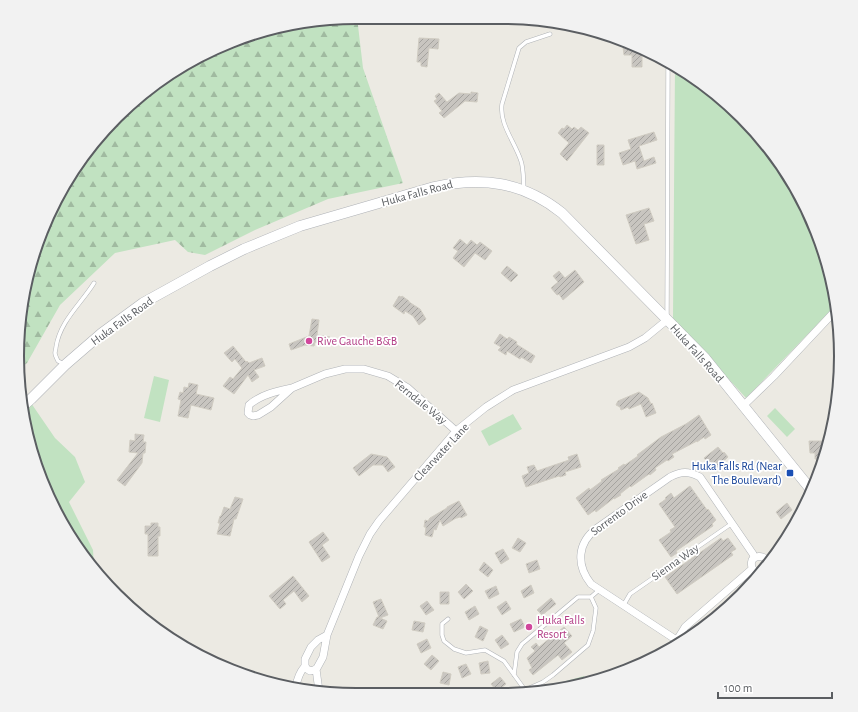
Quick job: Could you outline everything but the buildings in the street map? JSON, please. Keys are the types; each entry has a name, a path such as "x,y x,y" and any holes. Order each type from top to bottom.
{"street":[{"name":"Huka Falls Road","path":"27,402 65,365 102,333 144,303 244,249 300,226 450,183 477,182 506,185 535,195 562,213 704,357 808,486"},
{"path":"743,406 774,376 831,315"},
{"name":"Clearwater Lane","path":"316,669 323,658 327,635 359,556 370,534 379,521 456,431 486,407 513,390 629,347 645,338 667,320"},
{"name":"Ferndale Way","path":"292,388 271,407 258,415 253,416 248,413 249,405 273,392 292,388 325,374 345,369 364,370 377,372 388,376 408,388 456,431"},
{"name":"Sorrento Drive","path":"676,639 591,584 586,578 580,557 587,537 597,528 676,473 685,472 700,477 753,554 754,558"},
{"path":"755,571 752,569 751,563 754,558 760,556 765,559"},
{"path":"682,635 685,627 752,569"},
{"path":"297,683 305,666 305,659 311,647 318,640 327,635"},
{"path":"305,666 310,671 316,669 318,686"}],"lane":[{"path":"524,190 522,162 502,118 501,110 519,48 526,42 550,34"},
{"path":"667,320 668,68"},
{"path":"65,365 58,362 55,353 58,338 73,311 87,295 94,283"},
{"name":"Sienna Way","path":"624,606 630,594 732,523"},
{"path":"514,675 517,652 522,644 578,597 591,597 599,590"},
{"path":"533,686 543,682 553,675 588,645 593,632 596,608 591,597"},
{"path":"448,619 442,624 442,635 444,641 454,649 466,653 485,650 504,661 521,687"}],"green space":[{"path":"358,24 363,68 403,183 328,199 255,230 205,255 188,252 175,240 115,253 60,305 27,363 24,365 24,356 30,291 35,270 49,229 68,190 80,172 106,137 121,121 137,106 190,68 229,49 270,35 291,30"},
{"path":"675,73 721,106 737,121 752,137 790,190 809,229 816,249 823,270 831,311 746,398 673,318"},
{"path":"154,376 169,380 160,422 144,418"},
{"path":"31,403 55,438 75,457 85,482 69,502 93,550 94,559 68,522 49,483 35,442 28,405"},
{"path":"775,408 795,429 787,437 767,416"},
{"path":"513,414 522,429 489,446 481,431"},
{"path":"584,676 585,678 567,682 558,683"}],"place":[{"name":"Rive Gauche B&B","path":"309,341"},
{"name":"Huka Falls Rd (Near The Boulevard)","path":"790,473"},
{"name":"Huka Falls Resort","path":"529,627"}]}
